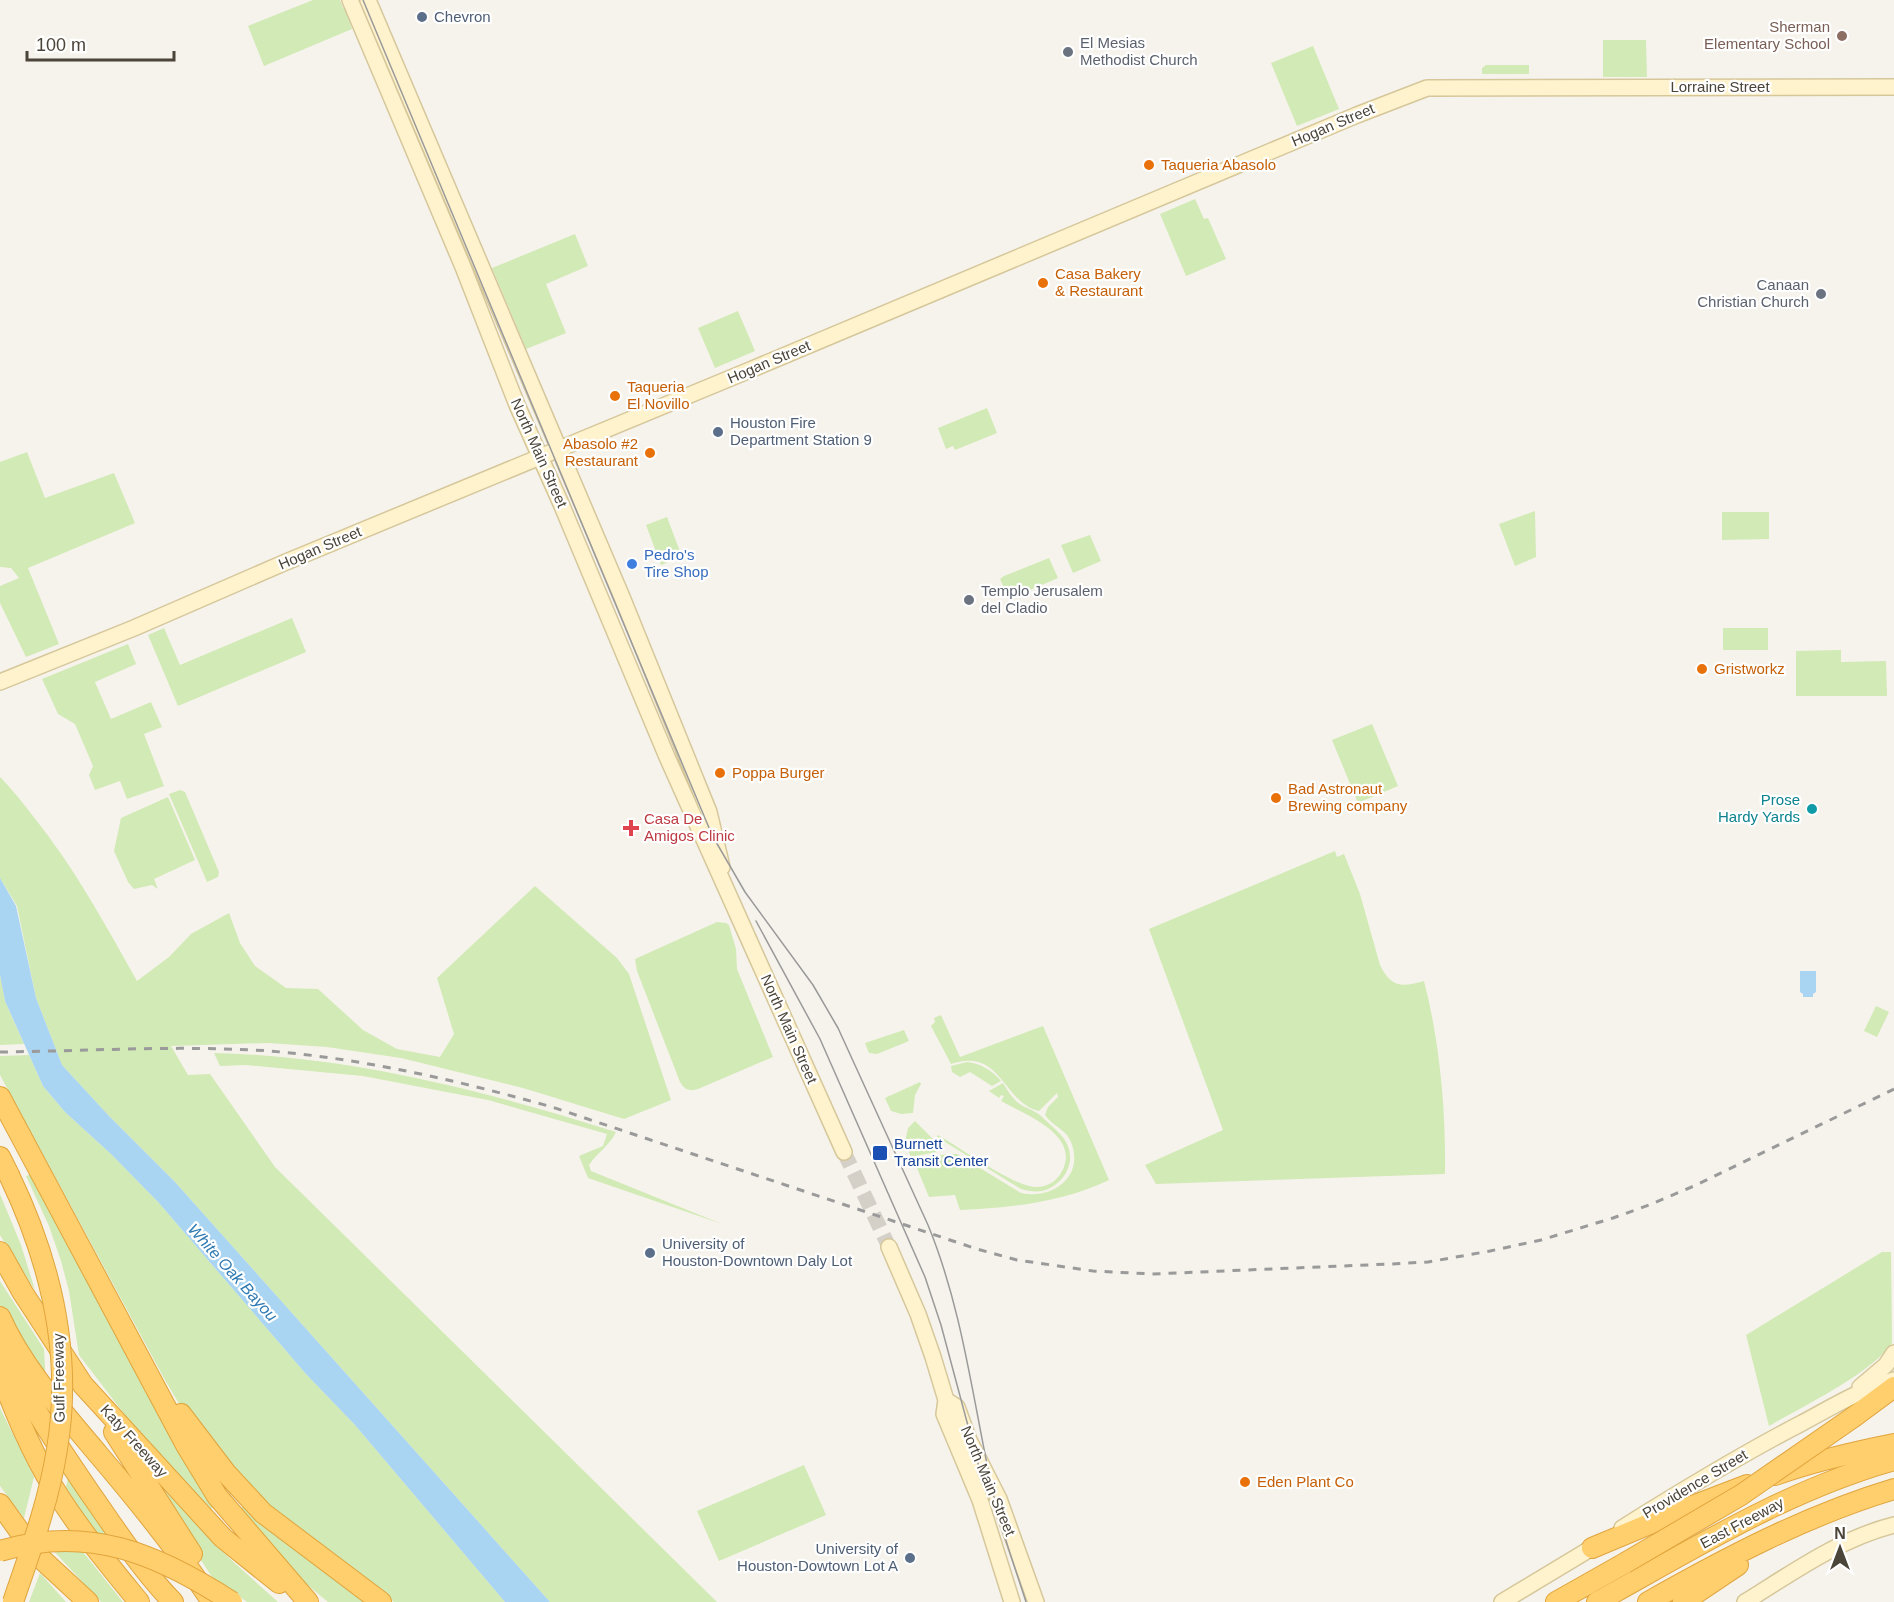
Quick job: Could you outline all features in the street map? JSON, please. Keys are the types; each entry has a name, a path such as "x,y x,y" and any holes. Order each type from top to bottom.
{"highway":[{"path":"0,1097 186,1445 217,1496 308,1602"},
{"name":"Gulf Freeway","path":"5,1166 28,1217 45,1268 57,1320 62,1368 60,1430 53,1470 40,1522 13,1602"},
{"name":"Katy Freeway","path":"0,1252 23,1293 83,1385 223,1538 302,1602"},
{"path":"0,1317 38,1380 169,1541 212,1602"},
{"path":"0,1337 20,1383 46,1426 142,1566 173,1602"},
{"path":"129,1338 192,1430 226,1473 263,1513 381,1602"},
{"path":"0,1373 47,1477 104,1559 139,1602"},
{"path":"83,1385 224,1602"},
{"path":"1556,1602 1741,1495 1894,1387"},
{"path":"1592,1548 1695,1505 1799,1467 1852,1452 1894,1444"},
{"name":"East Freeway","path":"1596,1602 1763,1510 1844,1476 1894,1460"},
{"name":"East Freeway","path":"1647,1602 1713,1566 1802,1523 1894,1489"},
{"path":"0,1504 36,1554 88,1602"},
{"path":"1683,1602 1802,1523"},
{"path":"0,1551 52,1540 106,1544 134,1551 165,1564 190,1576 232,1602"},
{"path":"104,1559 150,1602"},
{"path":"66,1583 80,1602"}],"main road":[{"name":"North Main Street","path":"350,0 667,757 844,1152"},
{"name":"North Main Street","path":"368,0 622,597 709,812 733,905"},
{"name":"Hogan Street","path":"0,681 134,628 286,562 1402,97 1426,88 1437,87 1547,88"},
{"name":"Lorraine Street","path":"1547,88 1894,87"},
{"name":"North Main Street","path":"889,1247 918,1314 946,1400 944,1414 980,1500 1012,1602"},
{"path":"1850,1396 1886,1365 1894,1353"},
{"name":"Providence Street","path":"1502,1602 1762,1444 1850,1396 1894,1380"},
{"name":"North Main Street","path":"946,1400 957,1407 969,1440 999,1499 1036,1602"},
{"path":"1745,1602 1850,1540 1894,1525"}],"green space":[{"path":"313,0 340,0 343,8 345,7 352,29 264,66 248,26"},
{"path":"1603,40 1646,40 1647,77 1603,77"},
{"path":"1313,46 1339,109 1297,126 1271,63"},
{"path":"1486,65 1529,65 1529,74 1482,74 1482,68"},
{"path":"1195,199 1204,219 1208,218 1226,259 1186,276 1160,214"},
{"path":"575,234 588,266 546,284 566,333 526,349 492,268"},
{"path":"738,311 755,351 715,368 698,328"},
{"path":"987,408 997,433 955,450 953,446 946,449 938,428"},
{"path":"27,452 45,498 114,473 135,523 28,568 59,644 26,657 0,603 0,586 19,578 11,568 0,567 0,462"},
{"path":"1535,511 1536,557 1515,566 1499,524"},
{"path":"1722,512 1769,512 1769,539 1722,540"},
{"path":"667,517 682,557 661,565 646,525"},
{"path":"1090,535 1101,561 1073,573 1061,545"},
{"path":"1049,558 1058,578 1009,599 1000,579"},
{"path":"292,618 306,652 178,706 148,635 164,628 180,665"},
{"path":"1723,628 1768,628 1768,650 1723,650"},
{"path":"128,644 136,664 95,682 111,719 151,702 162,727 144,734 164,786 127,799 120,781 95,790 89,775 93,766 75,724 58,714 42,679"},
{"path":"1841,650 1841,662 1886,661 1887,696 1796,696 1796,651"},
{"path":"1372,724 1398,786 1358,803 1332,740"},
{"path":"0,777 62,855 137,981 169,957 191,934 229,913 240,943 255,966 286,988 318,989 363,1030 397,1049 440,1057 454,1034 437,978 535,886 617,958 629,974 671,1100 624,1119 523,1088 401,1058 327,1047 268,1043 171,1046 188,1075 210,1074 275,1167 717,1602 550,1602 175,1182 62,1065 36,998 17,906 0,878"},
{"path":"180,790 185,792 219,872 218,877 207,882 169,794"},
{"path":"168,797 195,860 154,879 158,889 152,885 134,889 128,882 114,851 121,818"},
{"path":"1335,851 1337,857 1344,854 1360,894 1384,973 1393,982 1403,985 1424,981 1441,1077 1445,1174 1156,1184 1145,1165 1223,1130 1149,929"},
{"path":"717,922 729,925 736,949 737,969 773,1057 698,1089 689,1090 680,1082 637,971 635,959"},
{"path":"0,975 5,1001 24,1044 0,1045"},
{"path":"1876,1006 1889,1012 1877,1037 1864,1031"},
{"path":"941,1015 960,1057 1043,1026 1109,1180 1055,1199 998,1208 960,1210 955,1195 929,1197 914,1161 957,1154 1021,1193 1033,1194 1044,1193 1063,1183 1070,1175 1074,1155 1069,1138 1045,1115 1048,1107 1058,1097 1057,1093 1039,1111 1016,1097 1000,1077 981,1063 968,1061 951,1064 931,1026 935,1022 934,1018"},
{"path":"904,1030 909,1041 877,1054 869,1053 865,1043"},
{"path":"214,1053 316,1061 417,1078 517,1103 616,1132 589,1165 591,1171 722,1224 588,1178 579,1156 603,1146 607,1134 488,1100 363,1076 246,1065 220,1066"},
{"path":"29,1055 43,1086 65,1112 159,1203 306,1374 355,1425 505,1602 394,1602 342,1566 266,1505 181,1407 0,1075 0,1056"},
{"path":"967,1062 986,1068 1001,1081 992,1086 970,1072 960,1077 952,1072 951,1066"},
{"path":"920,1082 915,1095 913,1113 901,1114 891,1111 885,1098"},
{"path":"1003,1083 1017,1102 1041,1116 1061,1135 1068,1147 1070,1161 1066,1172 1059,1182 1048,1189 1029,1191 1021,1189 937,1137 938,1135 1000,1173 1025,1185 1039,1187 1053,1182 1061,1173 1066,1160 1064,1148 1049,1128 1001,1101 1004,1096 1001,1095 999,1098 989,1091"},
{"path":"915,1121 938,1144 936,1152 911,1157 905,1142 908,1128"},
{"path":"32,1174 215,1506 210,1510 128,1419 79,1355 69,1291 49,1226 26,1176"},
{"path":"0,1194 21,1245 35,1290 0,1235"},
{"path":"1882,1252 1891,1252 1892,1343 1882,1355 1853,1378 1769,1426 1746,1335"},
{"path":"0,1281 44,1349 46,1385 6,1320 0,1306"},
{"path":"0,1408 34,1477 24,1518 0,1486"},
{"path":"133,1457 228,1557 278,1602 247,1602 212,1577"},
{"path":"804,1465 826,1515 719,1561 697,1511"},
{"path":"69,1472 114,1537 95,1534 66,1487"},
{"path":"244,1506 289,1545 369,1602 328,1602 305,1583 264,1542 239,1509"},
{"path":"50,1547 79,1547 123,1602 101,1602"},
{"path":"40,1573 66,1602 29,1602"}],"water":[{"name":"White Oak Bayou","path":"0,878 16,906 36,998 62,1065 175,1182 550,1602 505,1602 355,1425 306,1374 159,1203 65,1112 43,1086 5,1001 0,975"},
{"path":"1800,971 1816,971 1816,992 1813,997 1803,997 1800,992"}],"tunnel":[{"path":"844,1152 889,1247"}],"tram line":[{"path":"363,0 712,835 745,892 813,985 838,1028 928,1225 951,1294 968,1364 996,1506 1026,1602"},
{"path":"756,921 820,1039 925,1277 941,1325 982,1478"}],"railway":[{"path":"0,1052 168,1048 236,1049 306,1055 377,1065 482,1088 552,1107 977,1249 1017,1260 1093,1271 1152,1274 1428,1262 1541,1240 1613,1218 1694,1186 1894,1089"}],"place":[{"name":"Chevron","path":"422,17"},
{"name":"Sherman Elementary School","path":"1842,36"},
{"name":"El Mesias Methodist Church","path":"1068,52"},
{"name":"Taqueria Abasolo","path":"1149,165"},
{"name":"Casa Bakery & Restaurant","path":"1043,283"},
{"name":"Canaan Christian Church","path":"1821,294"},
{"name":"Taqueria El Novillo","path":"615,396"},
{"name":"Houston Fire Department Station 9","path":"718,432"},
{"name":"Abasolo #2 Restaurant","path":"650,453"},
{"name":"Pedro's Tire Shop","path":"632,564"},
{"name":"Templo Jerusalem del Cladio","path":"969,600"},
{"name":"Gristworkz","path":"1702,669"},
{"name":"Poppa Burger","path":"720,773"},
{"name":"Bad Astronaut Brewing company","path":"1276,798"},
{"name":"Prose Hardy Yards","path":"1812,809"},
{"name":"Casa De Amigos Clinic","path":"631,828"},
{"name":"Burnett Transit Center","path":"880,1153"},
{"name":"University of Houston-Downtown Daly Lot","path":"650,1253"},
{"name":"Eden Plant Co","path":"1245,1482"},
{"name":"University of Houston-Dowtown Lot A","path":"910,1558"}]}
